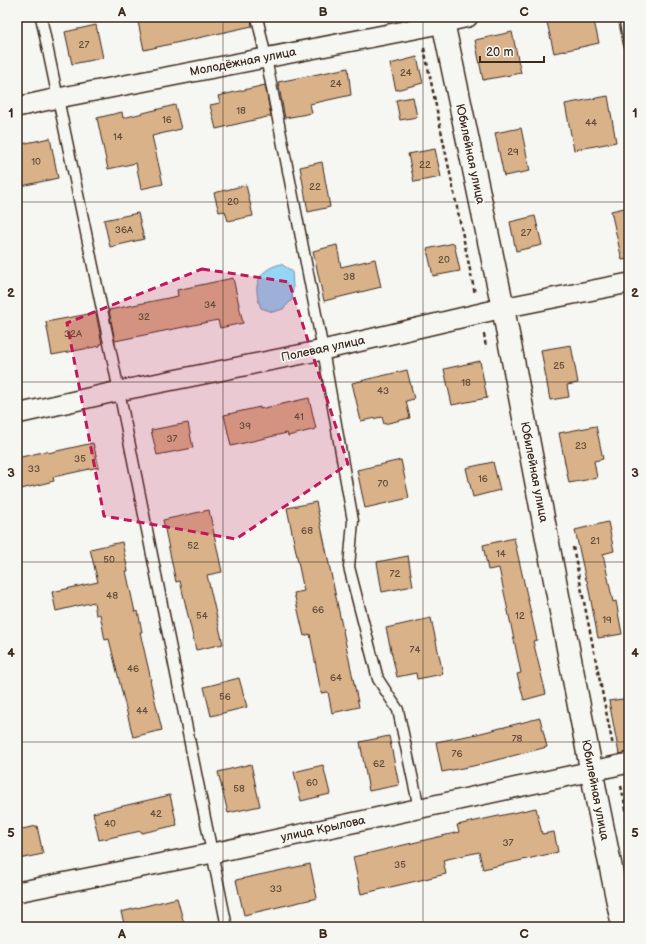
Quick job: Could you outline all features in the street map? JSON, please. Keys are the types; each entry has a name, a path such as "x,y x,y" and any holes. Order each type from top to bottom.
{"main road":[{"name":"Юбилейная улица","path":"442,20 503,308 623,927"}],"street":[{"name":"Молодёжная улица","path":"17,107 266,58 442,20 468,17"},
{"name":"Полевая улица","path":"17,414 119,391 324,350 503,308 629,283"},
{"name":"улица Крылова","path":"17,892 213,854 629,763"}],"lane":[{"path":"41,17 119,391 227,927"},
{"path":"257,17 324,350 352,521 349,567 378,679 398,710 419,808"},
{"path":"624,17 629,43"}],"highlighted area":[{"path":"202,269 289,282 348,464 236,539 104,516 67,323"}],"water":[{"path":"281,264 292,271 292,300 283,309 273,312 261,308 258,300 257,286 266,270"}],"building":[{"path":"137,17 251,17 252,26 144,50"},
{"path":"567,17 593,17 599,43 554,53 547,22"},
{"path":"96,25 103,58 72,64 65,32"},
{"path":"512,32 521,73 483,80 475,40"},
{"path":"417,57 423,83 396,90 390,64"},
{"path":"348,68 351,95 310,104 312,113 285,118 278,82"},
{"path":"265,85 271,116 216,129 210,105 220,103 218,96"},
{"path":"608,96 616,142 574,150 565,104"},
{"path":"413,97 417,117 400,120 396,100"},
{"path":"175,105 181,129 152,136 163,184 141,189 136,163 108,169 97,118 122,112 123,118"},
{"path":"521,128 530,171 504,176 495,133"},
{"path":"50,138 58,178 17,187 17,145"},
{"path":"435,149 441,177 414,182 408,154"},
{"path":"322,162 330,207 308,212 300,167"},
{"path":"246,185 253,216 228,221 225,211 219,212 214,193"},
{"path":"629,207 629,259 622,260 611,211"},
{"path":"138,213 144,239 110,247 104,220"},
{"path":"535,216 542,245 516,251 510,222"},
{"path":"454,243 460,271 433,276 427,249"},
{"path":"337,245 341,267 375,259 381,287 324,301 313,251"},
{"path":"233,278 243,323 220,328 218,320 115,341 109,310 178,296 177,290"},
{"path":"96,313 102,344 100,344 100,346 52,355 46,322"},
{"path":"571,345 578,383 567,385 569,397 550,400 541,350"},
{"path":"480,361 487,398 452,405 444,369"},
{"path":"407,370 414,399 406,401 410,418 384,424 382,417 361,421 352,383"},
{"path":"309,398 316,429 288,436 287,433 231,446 224,415"},
{"path":"188,423 193,448 157,455 151,430"},
{"path":"596,426 603,459 594,461 597,478 569,483 559,433"},
{"path":"93,443 99,467 53,477 54,481 17,490 17,458"},
{"path":"401,460 409,498 365,508 357,470"},
{"path":"493,462 500,490 473,497 466,468"},
{"path":"316,502 359,707 332,713 328,692 321,693 310,634 304,636 294,593 304,591 287,508"},
{"path":"209,510 222,572 207,575 223,644 196,650 180,581 176,582 163,520"},
{"path":"608,522 614,551 603,554 613,602 616,601 622,634 598,638 587,580 575,530"},
{"path":"514,538 537,640 533,641 546,694 524,700 517,674 521,673 499,568 488,570 483,545"},
{"path":"122,542 128,571 126,571 135,612 138,611 142,632 140,632 162,730 133,737 109,639 105,640 100,614 96,615 94,602 56,611 52,592 98,582 90,549"},
{"path":"408,556 413,586 382,592 377,562"},
{"path":"431,618 443,674 417,679 416,673 397,677 386,628"},
{"path":"239,678 247,707 211,716 204,687"},
{"path":"629,698 629,752 619,754 609,701"},
{"path":"540,718 547,747 473,766 442,772 436,742 477,734"},
{"path":"389,736 399,785 369,791 360,742"},
{"path":"251,764 260,806 228,813 218,772"},
{"path":"323,765 330,794 301,801 294,772"},
{"path":"170,795 177,825 142,833 141,831 99,840 93,813"},
{"path":"536,808 542,834 554,832 558,852 483,869 479,852 443,860 446,874 361,894 353,857 459,832 457,825"},
{"path":"37,826 43,854 19,859 17,830"},
{"path":"310,864 317,898 244,915 236,880"},
{"path":"177,898 185,927 125,927 121,912"}]}
